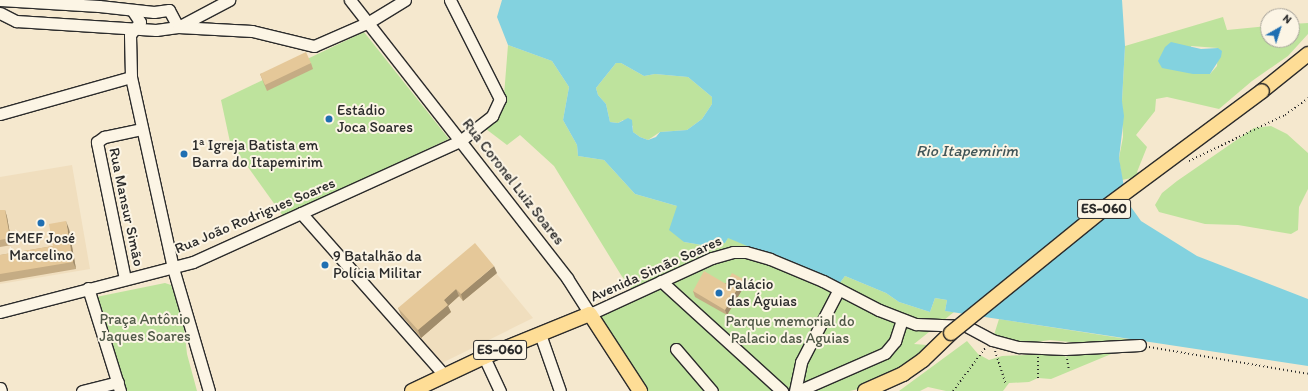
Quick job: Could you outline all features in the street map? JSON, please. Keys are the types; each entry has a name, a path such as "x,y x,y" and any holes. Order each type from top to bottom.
{"main road":[{"name":"ES-060","path":"865,391 903,374 923,360 951,333 1106,207 1262,91 1308,54"},
{"name":"ES-060","path":"412,391 484,357 590,314"},
{"name":"Rua Coronel Luiz Soares","path":"590,314 640,391"}],"street":[{"path":"0,0 99,6 154,12 168,5 178,27"},
{"path":"178,27 229,0"},
{"name":"Rua Coronel Luiz Soares","path":"350,0 567,278 590,314"},
{"path":"0,13 16,21 156,30 178,27 252,31 314,46 368,22 405,0"},
{"name":"Rua João Rodrigues Soares","path":"0,312 88,288 173,268 200,259 460,141 492,116 499,103 495,85 450,0"},
{"path":"132,10 140,22 138,28 130,36 131,77 173,268 209,391"},
{"path":"0,114 131,77"},
{"name":"Rua Mansur Simão","path":"125,279 97,142 104,137 142,129"},
{"path":"301,213 445,376"},
{"name":"Avenida Simão Soares","path":"590,314 723,254 733,252 757,254 839,289 902,320 916,324 966,326 992,340 1010,346 1038,348 1140,345"},
{"path":"661,281 782,391"},
{"path":"82,391 119,386 88,288"},
{"path":"795,391 801,362 839,289"},
{"path":"798,391 885,353 895,341 902,320"},
{"path":"540,334 560,391"},
{"path":"676,349 712,391"},
{"path":"484,357 500,391"}],"path":[{"path":"1182,165 1285,115 1308,98"},
{"path":"992,340 1006,384"},
{"path":"953,391 992,340"},
{"path":"1140,345 1308,374"},
{"path":"1038,348 1038,378"}],"shaded area":[{"name":"EMEF José Marcelino","path":"72,165 90,269 0,284 0,177"},
{"path":"477,250 533,318 440,364 399,316"}],"green space":[{"path":"1223,17 1227,30 1260,27 1260,48 1295,48 1288,56 1252,81 1219,109 1167,97 1156,99 1155,111 1136,135 1147,147 1137,172 1141,176 1122,180 1119,158 1123,137 1122,101 1125,46","holes":["1191,46 1218,48 1217,66 1210,74 1193,74"]},
{"path":"1308,23 1308,34 1300,43 1300,24"},
{"name":"Estádio Joca Soares","path":"364,32 449,139 283,216 230,142 221,100"},
{"name":"Parque memorial do Palacio das Aguias","path":"508,45 552,61 569,87 563,120 577,145 578,156 604,160 635,194 677,206 684,242 702,245 725,243 728,237 839,284 845,276 886,293 899,302 930,312 935,298 947,300 945,311 954,312 914,344 927,345 927,352 913,363 863,388 850,391 648,391 592,316 637,296 621,275 554,166 520,135 507,145 486,129 503,108"},
{"path":"616,63 621,63 644,76 655,74 688,77 712,97 712,104 702,119 687,130 660,132 648,140 640,137 633,132 633,126 623,120 618,123 610,122 606,104 598,95 596,88"},
{"path":"1271,126 1287,134 1308,153 1308,189 1299,207 1298,230 1291,234 1238,225 1205,224 1159,212 1155,205 1162,193 1177,181 1254,128"},
{"name":"Praça Antônio Jaques Soares","path":"165,283 171,285 183,318 187,354 197,391 125,391 96,297"},
{"path":"999,319 1140,341 1140,349 1050,340 1024,344 994,335"},
{"path":"967,341 978,354 989,360 1002,356 1061,354 1066,357 1070,354 1092,351 1096,353 1116,352 1051,379 1038,378 1029,382 1009,383 1003,391 946,391 928,387 920,391 899,391"}],"water":[{"name":"Rio Itapemirim","path":"502,0 1122,0 1125,46 1122,101 1124,116 1119,158 1125,193 1131,207 1141,221 1197,256 1308,299 1308,366 945,311 947,300 935,298 930,312 899,302 886,293 845,276 839,284 728,238 725,243 702,245 684,242 669,230 677,206 635,194 604,160 578,156 577,145 563,120 569,87 552,61 508,45 497,17","holes":["616,63 621,63 644,76 655,74 688,77 712,97 712,104 702,119 687,130 660,132 656,137 648,140 640,137 633,132 632,120 628,118 618,123 610,122 606,104 598,95 596,88"]},
{"path":"1171,42 1201,49 1218,48 1222,51 1221,57 1210,74 1193,74 1162,68 1158,61 1165,47"}],"building":[{"path":"306,52 311,63 265,85 260,74"},
{"path":"0,210 5,210 10,238 0,240"},
{"path":"66,221 73,262 0,274 0,255 53,246 49,224"},
{"path":"475,243 494,266 461,294 456,289 444,300 448,305 418,330 398,308"},
{"name":"Palácio das Águias","path":"704,271 726,284 732,273 743,279 725,310 693,291"}],"place":[{"name":"Estádio Joca Soares","path":"329,119"},
{"name":"1ª Igreja Batista em Barra do Itapemirim","path":"184,154"},
{"name":"EMEF José Marcelino","path":"41,223"},
{"name":"9 Batalhão da Polícia Militar","path":"325,265"},
{"name":"Palácio das Águias","path":"719,293"}]}
